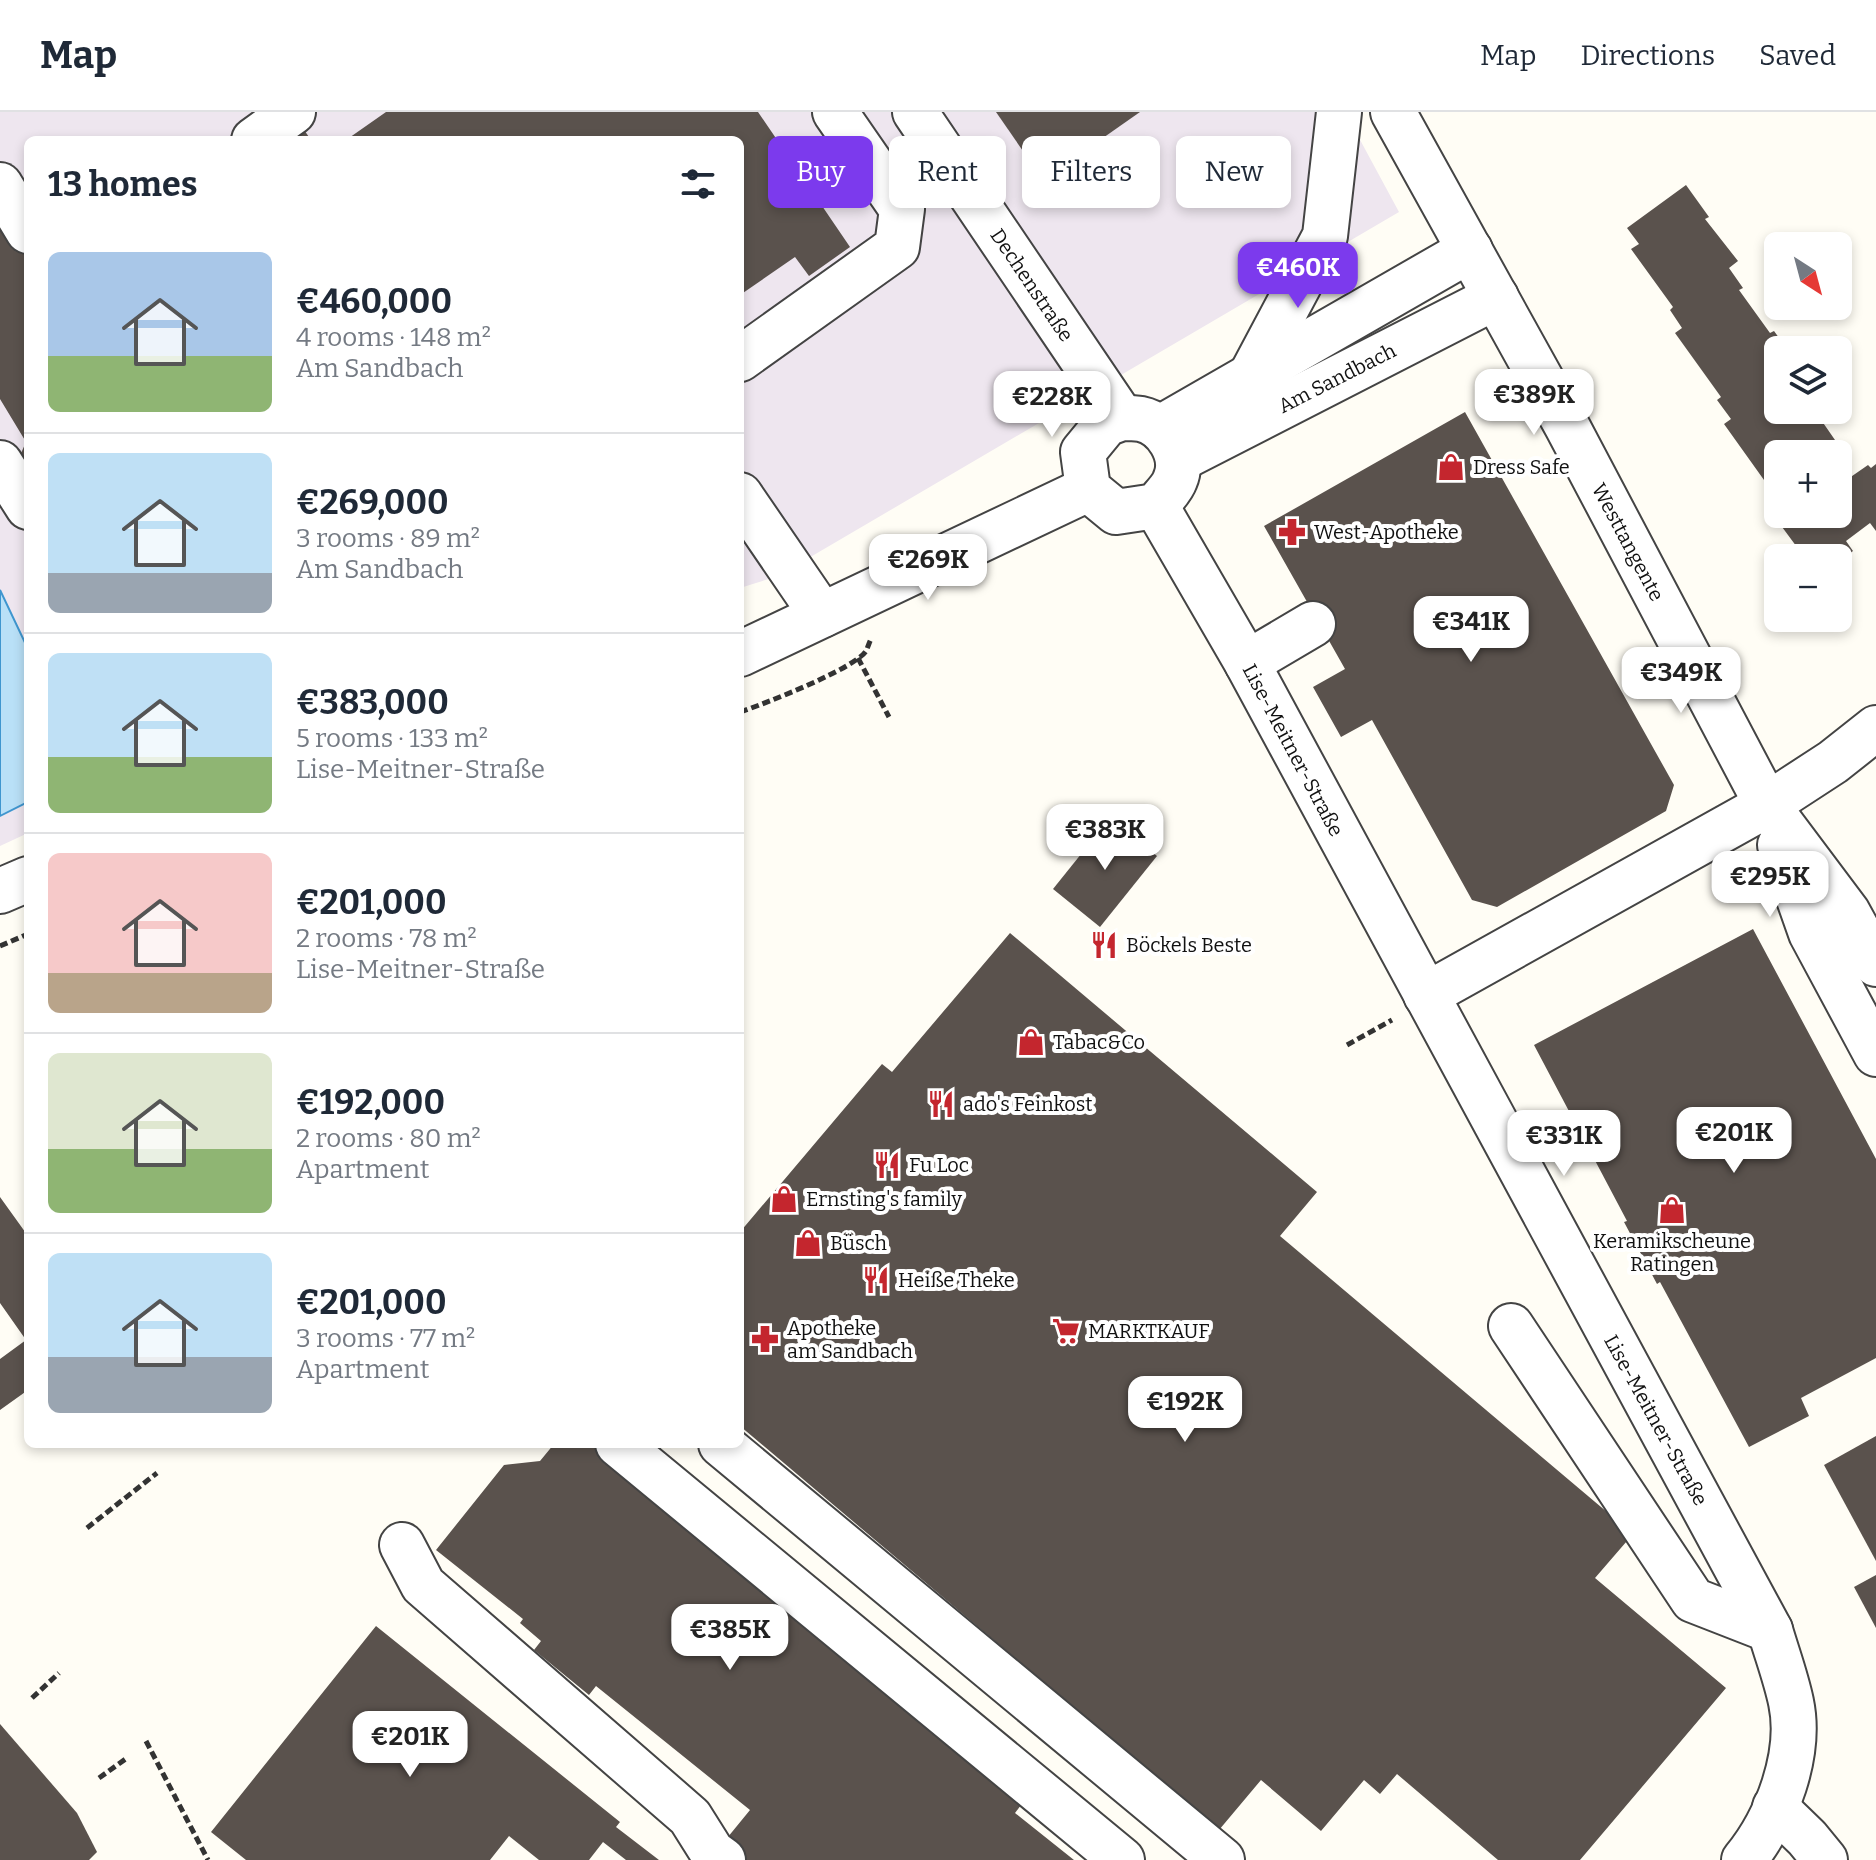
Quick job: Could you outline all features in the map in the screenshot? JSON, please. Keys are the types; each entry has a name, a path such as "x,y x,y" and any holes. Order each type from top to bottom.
{"street":[{"path":"260,136 293,112"},
{"path":"744,356 897,247 902,209 835,112"},
{"name":"Dechenstraße","path":"915,112 1153,435"},
{"path":"1250,377 1325,236 1339,112"},
{"name":"Westtangente","path":"1393,112 1496,297 1767,805 1848,913 1876,964"},
{"path":"0,185 24,224"},
{"name":"Am Sandbach","path":"1153,435 1470,250"},
{"name":"Am Sandbach","path":"1153,435 1496,297"},
{"path":"1106,424 1153,435 1176,479 1156,506 1116,512 1088,489 1083,452 1106,424"},
{"path":"0,463 24,501"},
{"path":"744,652 1088,489"},
{"path":"744,501 822,615"},
{"name":"Lise-Meitner-Straße","path":"1156,506 1247,663 1770,1630 1791,1705 1794,1736 1788,1771 1775,1807 1744,1860"},
{"path":"1247,663 1313,624"},
{"path":"1427,998 1767,805 1833,762 1876,728"},
{"name":"Westtangente","path":"1767,805 1811,933 1876,1054"},
{"path":"0,891 24,881"},
{"path":"1511,1326 1693,1600 1770,1630"},
{"path":"623,1448 1122,1860"},
{"path":"726,1448 1222,1860"},
{"path":"402,1545 423,1585 690,1817 712,1852 723,1860"},
{"path":"1775,1807 1825,1860"}],"path":[{"path":"744,711 772,702 865,653 876,627 880,587"},
{"path":"858,658 889,717"},
{"path":"0,946 24,936"},
{"path":"1347,1045 1427,998"},
{"path":"87,1528 157,1473"},
{"path":"32,1698 59,1673"},
{"path":"146,1741 208,1860"},
{"path":"99,1778 127,1758"}],"shaded area":[{"path":"0,112 1345,112 1399,212 778,576 744,587 744,136 24,136 24,835 0,846"}],"water":[{"path":"0,590 24,641 24,804 0,816"}],"building":[{"path":"386,112 758,112 774,136 768,136 768,208 823,208 850,247 809,276 795,257 744,292 744,136 352,136"},
{"path":"996,112 1140,112 1106,136 1022,136 1022,150"},
{"path":"300,124 308,136 282,136"},
{"path":"1686,185 1709,217 1705,219 1738,261 1729,268 1743,288 1739,290 1770,333 1774,331 1778,336 1764,336 1764,424 1824,424 1835,440 1764,440 1764,480 1724,424 1731,419 1717,400 1721,397 1675,333 1682,328 1670,310 1673,307 1631,249 1639,244 1627,228"},
{"path":"0,197 24,237 24,439 0,399"},
{"path":"1465,412 1674,785 1666,811 1497,907 1472,900 1372,720 1341,737 1313,687 1345,669 1264,526"},
{"path":"24,446 24,470 18,460"},
{"path":"1876,464 1876,531 1870,523 1846,541 1848,544 1795,544 1783,528 1852,528 1852,476 1868,465 1871,468"},
{"path":"1110,818 1157,856 1100,927 1053,889"},
{"path":"1753,929 1876,1159 1876,1358 1801,1398 1809,1416 1749,1447 1660,1282 1657,1284 1534,1045"},
{"name":"MARKTKAUF","path":"1010,933 1317,1192 1280,1236 1633,1534 1595,1578 1726,1688 1580,1860 1498,1860 1397,1774 1380,1794 1364,1780 1321,1831 1261,1780 1219,1830 744,1429 744,1227 882,1064 892,1072"},
{"path":"0,1197 24,1230 24,1337 0,1303"},
{"path":"24,1341 24,1393 0,1410 0,1359"},
{"path":"1876,1436 1876,1561 1824,1465"},
{"path":"551,1448 601,1448 914,1699 925,1727 931,1720 1027,1797 1015,1813 1074,1860 744,1860 723,1843 750,1810 596,1686 589,1695 534,1650 541,1641 520,1623 523,1619 436,1550 504,1465 540,1461"},
{"path":"1876,1575 1876,1628 1854,1587"},
{"path":"376,1626 620,1822 616,1827 659,1860 626,1860 603,1842 589,1860 539,1860 509,1836 490,1860 246,1860 211,1832"},
{"path":"0,1724 77,1813 97,1852 89,1860 0,1860"}],"place":[{"name":"Dress Safe","path":"1451,467"},
{"name":"West-Apotheke","path":"1292,532"},
{"name":"Böckels Beste","path":"1104,945"},
{"name":"Tabac&Co","path":"1031,1042"},
{"name":"ado's Feinkost","path":"941,1104"},
{"name":"Fu Loc","path":"887,1165"},
{"name":"Ernsting's family","path":"784,1199"},
{"name":"Keramikscheune Ratingen","path":"1672,1210"},
{"name":"Büsch","path":"808,1243"},
{"name":"Heiße Theke","path":"876,1280"},
{"name":"MARKTKAUF","path":"1066,1331"},
{"name":"Apotheke am Sandbach","path":"765,1339"}]}
